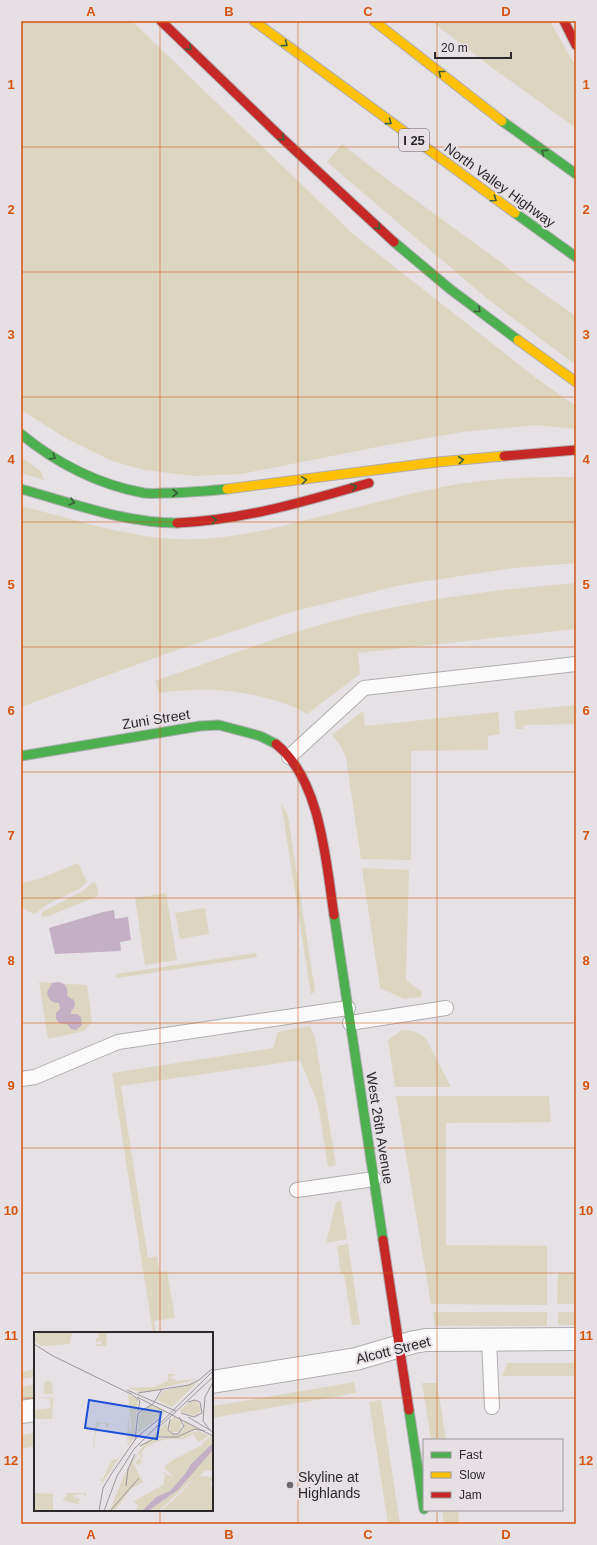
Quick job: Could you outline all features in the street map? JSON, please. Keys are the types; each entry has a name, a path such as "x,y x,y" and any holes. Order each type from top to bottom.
{"main road":[{"path":"161,21 241,100 411,256 506,332 576,382"},
{"name":"North Valley Highway","path":"254,21 455,171 576,257"},
{"path":"374,21 508,126 576,174"},
{"path":"564,21 576,45"},
{"path":"21,434 39,449 94,479 145,493 190,493 249,487 438,462 576,450"},
{"path":"21,489 117,515 149,521 179,523 232,518 258,513 383,479 438,462"},
{"name":"Zuni Street","path":"21,756 219,725 260,736 277,745 289,757"},
{"name":"West 26th Avenue","path":"289,757 306,784 320,831 423,1505"}],"street":[{"name":"Alcott Street","path":"213,1382 356,1359 414,1342 433,1339 576,1340"},
{"path":"21,1412 34,1410"}],"lane":[{"path":"289,757 364,688 576,664"},
{"path":"21,1079 35,1077 118,1042 348,1008"},
{"path":"350,1022 446,1008"},
{"path":"297,1190 374,1179"},
{"path":"489,1339 492,1406"}],"shaded area":[{"path":"21,21 132,21 354,235 536,378 576,406 576,429 536,425 462,432 241,474 195,476 144,470 112,461 67,439 23,411 21,409"},
{"path":"431,21 550,21 576,67 576,128 490,66"},
{"path":"342,144 384,177 576,316 576,365 490,301 327,162"},
{"path":"21,457 41,471 44,480 21,473"},
{"path":"576,477 576,563 514,568 401,585 291,612 174,651 21,707 21,506 129,533 173,539 195,539 249,533 452,485 498,479"},
{"path":"576,583 576,629 358,653 360,674 307,714 293,707 270,699 227,691 188,690 159,693 155,681 293,633 345,618 411,604 476,593"},
{"path":"576,705 576,724 524,725 523,729 516,729 514,711"},
{"path":"363,711 365,726 498,712 500,734 488,736 488,750 411,751 411,860 361,859 346,758 342,748 332,735"},
{"path":"281,802 288,816 315,991 311,995"},
{"path":"78,863 87,882 79,889 46,905 35,914 27,911 21,906 22,883 39,879"},
{"path":"362,868 409,870 406,980 422,992 421,997 404,999 380,988"},
{"path":"94,882 97,886 98,896 49,916 42,917 42,912 81,892"},
{"path":"166,893 177,960 145,965 135,898"},
{"path":"205,908 209,934 180,939 175,913"},
{"path":"114,910 115,919 128,917 131,940 120,942 121,951 55,954 49,928"},
{"path":"256,953 257,957 117,978 116,974"},
{"path":"39,982 87,985 92,1022 84,1031 48,1039"},
{"path":"59,982 66,987 68,991 67,996 74,1000 75,1006 71,1014 77,1014 81,1017 82,1025 76,1030 71,1029 67,1024 59,1023 56,1019 56,1013 60,1009 59,1003 54,1002 48,997 47,992 52,983"},
{"path":"310,1026 315,1038 336,1165 328,1167 318,1104 300,1060 121,1086 148,1258 157,1256 160,1272 167,1271 175,1318 154,1321 156,1332 153,1332 112,1073 273,1048 278,1032"},
{"path":"402,1030 415,1032 426,1039 451,1087 395,1087 388,1040"},
{"path":"396,1096 549,1096 551,1122 446,1123 446,1245 547,1246 547,1305 431,1304"},
{"path":"341,1201 347,1239 326,1243 336,1202"},
{"path":"348,1244 360,1324 352,1325 344,1274 341,1274 337,1246"},
{"path":"558,1273 576,1273 576,1304 557,1304"},
{"path":"433,1312 547,1312 547,1326 435,1326"},
{"path":"558,1312 576,1312 576,1325 558,1325"},
{"path":"508,1363 576,1363 576,1376 502,1376"},
{"path":"34,1369 34,1377 21,1379 21,1372"},
{"path":"354,1382 356,1393 213,1418 214,1406"},
{"path":"422,1383 437,1383 446,1439 431,1439"},
{"path":"34,1384 34,1398 21,1401 21,1387"},
{"path":"381,1400 400,1524 388,1524 369,1402"},
{"path":"34,1433 34,1446 21,1449 21,1435"},
{"path":"442,1511 458,1511 459,1524 444,1524"}],"traffic: fast":[{"path":"502,121 576,174"},
{"path":"515,213 576,257"},
{"path":"394,242 450,289 518,340"},
{"path":"21,434 34,445 63,463 95,478 127,489 144,493 227,489"},
{"path":"21,489 118,516 137,520 177,523"},
{"path":"21,756 200,726 219,725 260,736 276,744"},
{"path":"334,915 383,1240"},
{"path":"409,1410 423,1502"}],"traffic: slow":[{"path":"254,21 515,213"},
{"path":"374,21 502,121"},
{"path":"518,340 576,382"},
{"path":"227,489 438,462 504,456"}],"traffic: jam":[{"path":"161,21 284,140 394,242"},
{"path":"564,21 576,45"},
{"path":"504,456 576,450"},
{"path":"177,523 251,514 298,503 369,483"},
{"path":"276,744 291,760 303,778 312,800 324,847 334,915"},
{"path":"383,1240 409,1410"}],"place":[{"name":"Skyline at Highlands","path":"290,1485"}]}
